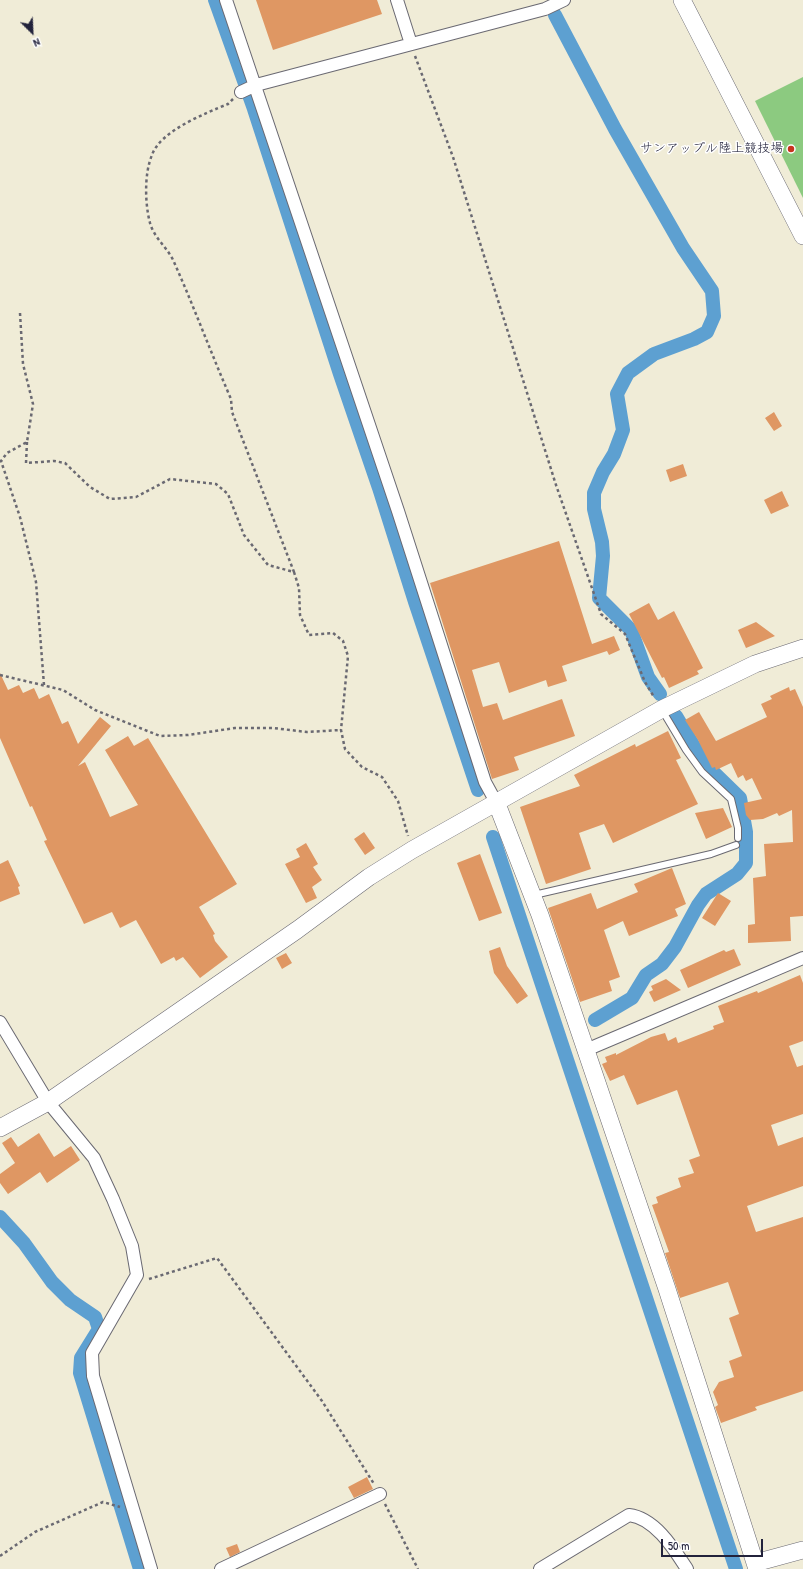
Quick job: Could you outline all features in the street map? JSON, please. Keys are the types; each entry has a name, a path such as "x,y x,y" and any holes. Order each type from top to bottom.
{"street":[{"path":"226,0 246,63 249,88 395,503 485,782 497,804 533,895 586,1050 666,1289 754,1567 803,1550"},
{"path":"397,0 411,44"},
{"path":"249,88 545,8 564,0"},
{"path":"682,0 803,235"},
{"path":"0,1128 48,1102 297,930 369,877 412,850 497,804 662,709 755,664 803,648"},
{"path":"586,1050 803,958"},
{"path":"0,1022 48,1102 94,1158 132,1246 137,1275 92,1353 92,1364 93,1376 151,1569"},
{"path":"221,1569 380,1494"},
{"path":"540,1569 629,1516 637,1516 656,1529 687,1569"}],"lane":[{"path":"662,709 686,750 702,772 731,799 738,828 738,838"},
{"path":"533,895 711,854 736,845"}],"path":[{"path":"411,44 453,157 556,485 602,614 625,634 645,682 662,709"},
{"path":"249,88 228,104 184,124 158,144 152,154 146,189 150,224 170,254 194,305 231,399 232,412 294,572 299,588 300,615 309,635 333,633 343,641 348,656 341,730 345,749 362,767 382,777 398,801 412,850"},
{"path":"20,313 23,364 33,404 27,442 26,463 54,461 65,463 90,488 110,499 136,497 170,478 216,484 228,494 244,535 268,564 294,572"},
{"path":"27,442 7,453 1,462 20,517 36,582 44,685"},
{"path":"0,675 63,690 95,710 160,736 188,735 235,728 273,728 307,732 341,730"},
{"path":"137,1275 150,1280 216,1258 322,1401 380,1494 418,1569"},
{"path":"0,1556 35,1532 103,1502 134,1511"}],"green space":[{"name":"サンアップル陸上競技場","path":"803,77 803,198 755,101"}],"building":[{"path":"256,0 377,0 382,14 273,50"},
{"path":"774,412 782,426 774,431 765,418"},
{"path":"683,464 687,476 670,482 666,470"},
{"path":"782,491 789,506 771,514 764,500"},
{"path":"559,541 592,644 614,636 620,650 609,655 607,651 562,666 567,681 548,687 546,680 509,693 499,662 472,670 483,707 497,703 503,720 562,699 575,736 514,757 519,770 492,779 430,583"},
{"path":"649,603 658,620 674,611 703,668 697,671 699,674 669,688 664,677 662,678 629,614"},
{"path":"756,622 775,636 746,648 738,630"},
{"path":"0,673 8,690 19,685 23,693 34,688 39,699 49,694 62,724 68,721 78,744 100,717 111,726 78,766 85,762 110,817 138,805 105,750 128,736 134,746 148,738 237,884 199,907 215,934 213,935 215,941 228,957 200,978 183,957 176,961 174,957 161,964 136,920 120,928 112,912 84,924 44,841 47,840 32,806 30,807 0,738"},
{"path":"789,687 790,691 795,689 803,707 803,916 790,917 791,941 748,943 748,925 755,924 753,878 766,876 764,844 793,842 792,810 779,816 777,813 763,819 750,820 746,815 744,803 762,799 752,778 746,781 743,775 738,778 731,763 716,770 715,767 712,768 698,740 685,720 699,712 716,741 767,717 761,704 772,699 770,696"},
{"path":"668,731 681,758 676,760 698,804 613,843 604,824 579,833 591,869 546,884 520,807 580,786 574,775 635,744 636,747"},
{"path":"723,808 732,827 706,839 695,813"},
{"path":"364,832 375,848 365,855 354,839"},
{"path":"306,843 318,864 313,867 322,880 312,887 317,898 306,903 285,864 300,857 296,849"},
{"path":"480,854 502,913 479,921 457,863"},
{"path":"8,860 20,886 18,887 20,894 0,902 0,864"},
{"path":"672,868 686,904 675,909 678,916 629,936 623,921 604,930 620,977 609,981 612,991 580,1002 548,908 591,893 597,909 638,892 634,884"},
{"path":"718,893 731,901 715,926 702,918"},
{"path":"500,947 507,966 528,996 517,1004 494,973 489,951"},
{"path":"734,949 741,965 688,988 680,970 724,950 726,952"},
{"path":"286,953 292,963 282,969 276,958"},
{"path":"800,975 803,983 803,1041 789,1046 797,1067 803,1065 803,1114 771,1125 778,1146 803,1137 803,1186 747,1206 756,1232 803,1217 803,1391 755,1407 757,1410 721,1423 715,1407 718,1405 713,1392 719,1382 734,1377 729,1361 742,1356 729,1318 739,1314 728,1282 680,1298 665,1253 669,1252 652,1205 658,1203 656,1197 681,1187 678,1178 694,1173 689,1160 700,1156 677,1090 637,1105 624,1075 610,1081 602,1064 607,1062 605,1057 616,1053 616,1055 651,1037 665,1033 668,1041 676,1037 678,1043 714,1029 713,1026 724,1022 718,1006 757,991 758,993"},
{"path":"666,979 681,990 654,1002 649,992 653,990 651,986"},
{"path":"39,1133 54,1157 71,1146 80,1160 47,1183 40,1172 8,1194 0,1183 0,1174 15,1163 2,1143 11,1137 18,1147"},
{"path":"367,1477 373,1489 354,1498 348,1487"},
{"path":"237,1544 240,1552 230,1557 226,1548"}],"waterway":[{"path":"215,0 254,109 478,790"},
{"path":"555,15 615,129 683,248 712,291 714,316 707,332 694,339 654,354 628,373 617,394 623,430 614,454 603,472 594,493 594,509 602,542 603,556 599,598 631,630 648,677 660,694"},
{"path":"595,1020 632,998 646,975 662,964 675,947 698,905 706,894 737,874 746,863 746,832 740,798 704,763 676,716"},
{"path":"493,837 736,1569"},
{"path":"0,1217 24,1243 52,1282 70,1300 95,1317 99,1329 81,1358 80,1373 140,1569"}],"place":[{"name":"サンアップル陸上競技場","path":"791,149"}]}
